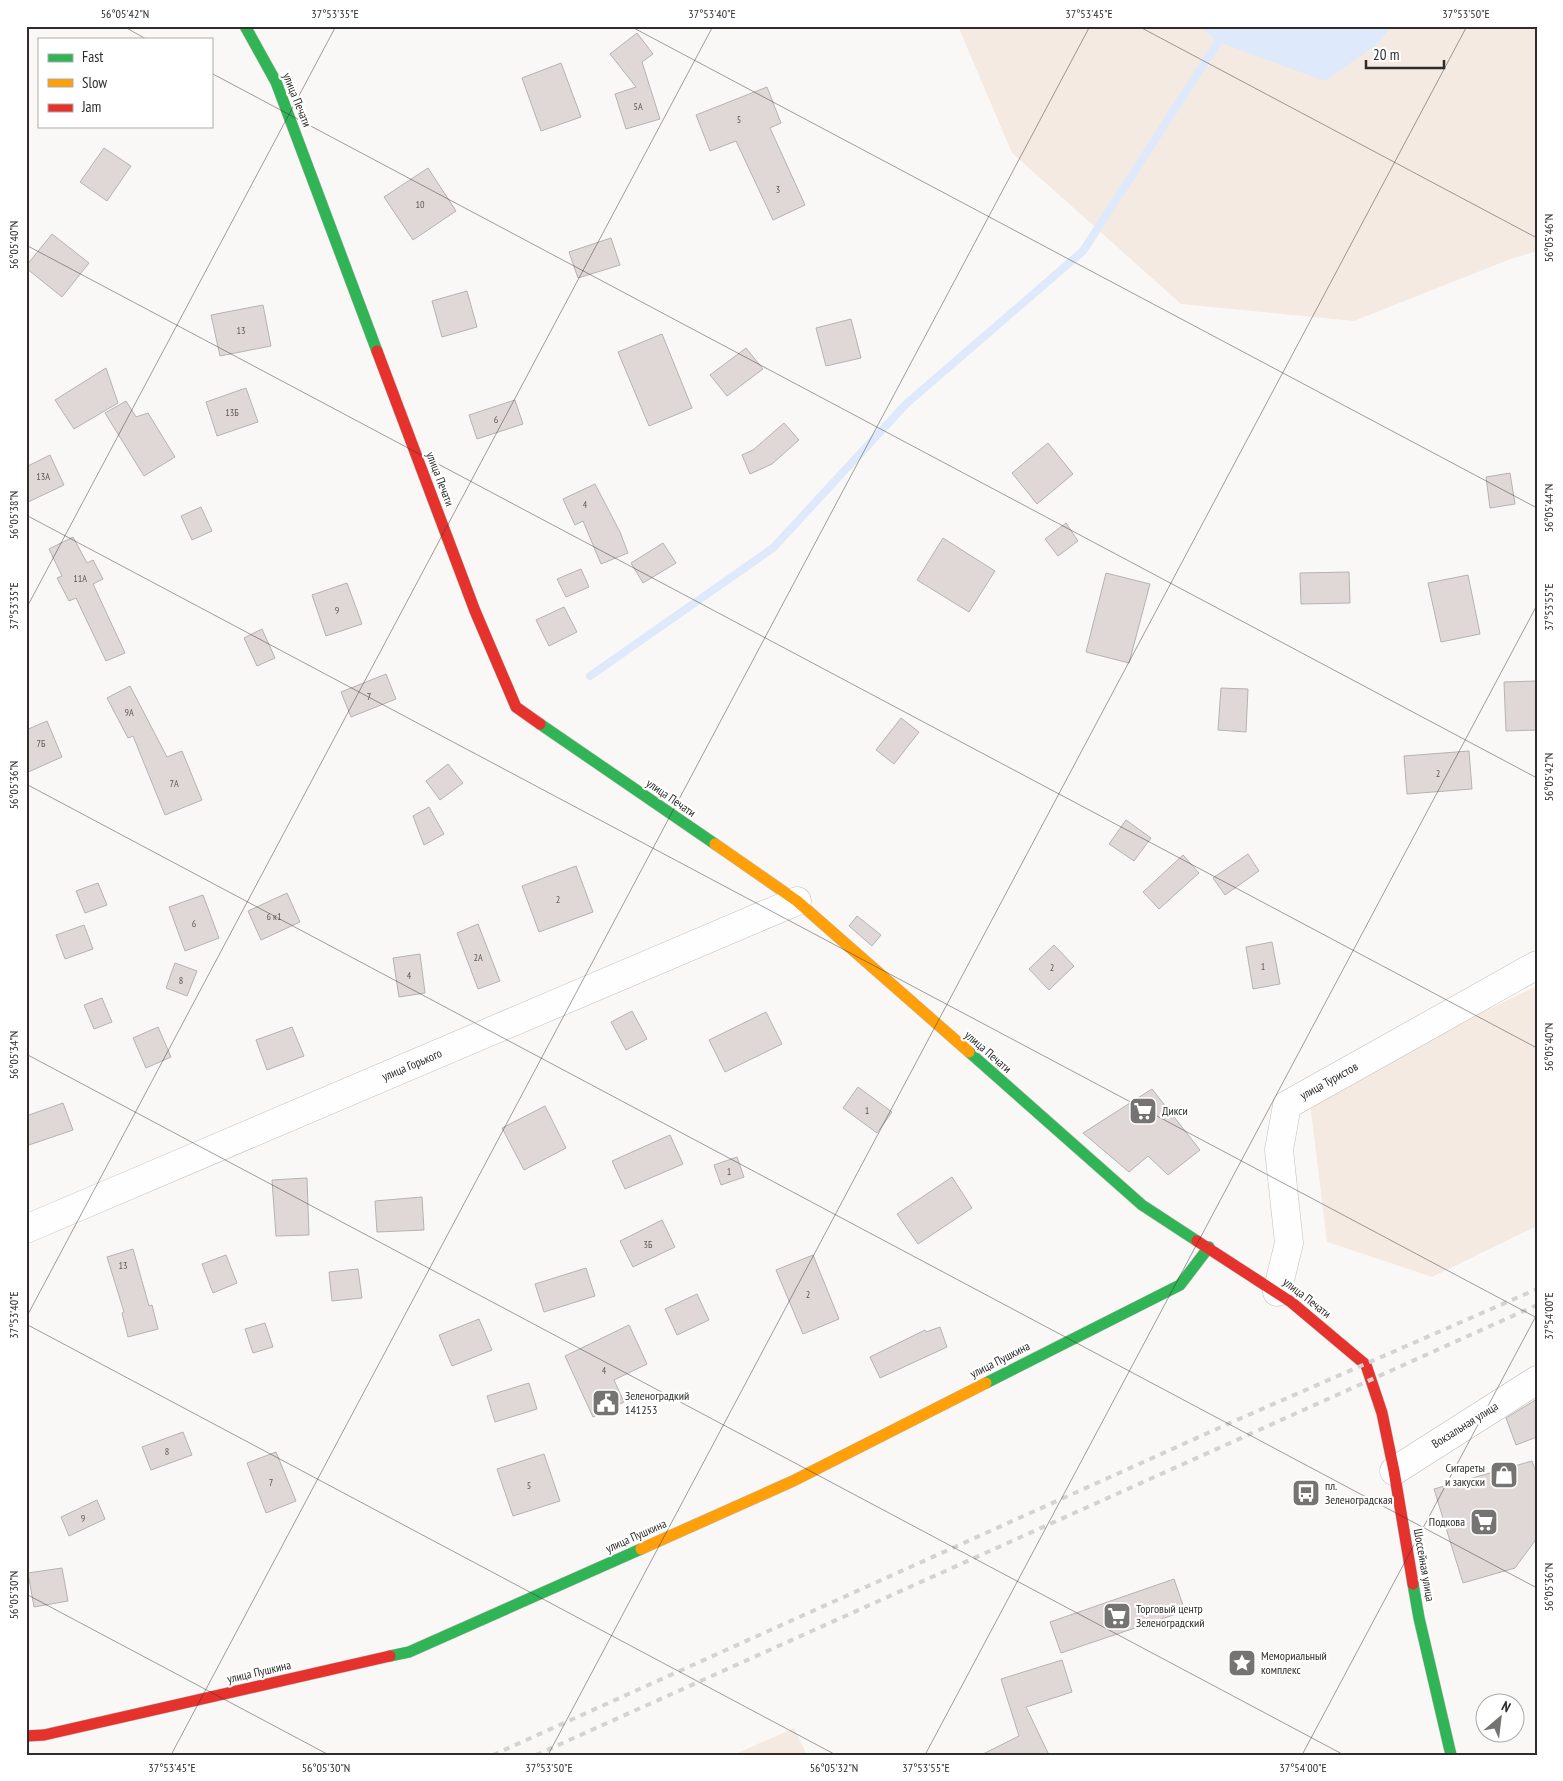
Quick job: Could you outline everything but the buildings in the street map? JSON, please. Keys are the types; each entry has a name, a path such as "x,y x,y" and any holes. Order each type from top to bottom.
{"street":[{"name":"улица Печати","path":"245,26 276,82 475,611 516,707 797,901 1142,1205 1277,1292 1366,1365 1371,1379"},
{"name":"улица Горького","path":"26,1229 797,901"},
{"name":"улица Туристов","path":"1277,1292 1289,1243 1279,1150 1288,1105 1537,965"},
{"name":"улица Пушкина","path":"26,1736 44,1735 409,1652 794,1481 1180,1285 1209,1247"},
{"name":"Шоссейная улица","path":"1371,1379 1382,1413 1394,1471 1419,1618 1451,1755"},
{"name":"Вокзальная улица","path":"1394,1471 1537,1380"}],"shaded area":[{"path":"958,26 1199,26 1218,42 1376,45 1393,26 1537,26 1537,251 1508,260 1354,321 1181,304 1012,153"},
{"path":"1537,986 1537,1226 1432,1277 1327,1242 1309,1096"},
{"path":"794,1728 807,1755 733,1755"}],"water":[{"path":"1199,26 1393,26 1376,45 1325,81 1218,42"}],"waterway":[{"path":"590,676 773,548 906,404 1083,251 1218,42"}],"railway":[{"path":"493,1755 1230,1423 1537,1289"},
{"path":"536,1755 1537,1305"}],"traffic: fast":[{"path":"245,26 276,82 377,351"},
{"path":"540,724 715,844"},
{"path":"969,1052 1142,1205 1197,1241"},
{"path":"986,1383 1180,1285 1209,1247"},
{"path":"390,1656 409,1652 641,1549"},
{"path":"1413,1584 1419,1618 1451,1755"}],"traffic: slow":[{"path":"715,844 797,901 969,1052"},
{"path":"641,1549 793,1481 986,1383"}],"traffic: jam":[{"path":"377,351 475,611 516,707 540,724"},
{"path":"1197,1241 1291,1302 1366,1365 1382,1413 1413,1584"},
{"path":"26,1736 44,1735 390,1656"}],"place":[{"name":"Дикси","path":"1143,1111"},
{"name":"Зеленоградкий 141253","path":"606,1403"},
{"name":"Сигареты и закуски","path":"1504,1475"},
{"name":"пл. Зеленоградская","path":"1306,1493"},
{"name":"Подкова","path":"1484,1522"},
{"name":"Торговый центр Зеленоградский","path":"1117,1616"},
{"name":"Мемориальный комплекс","path":"1242,1663"}]}
